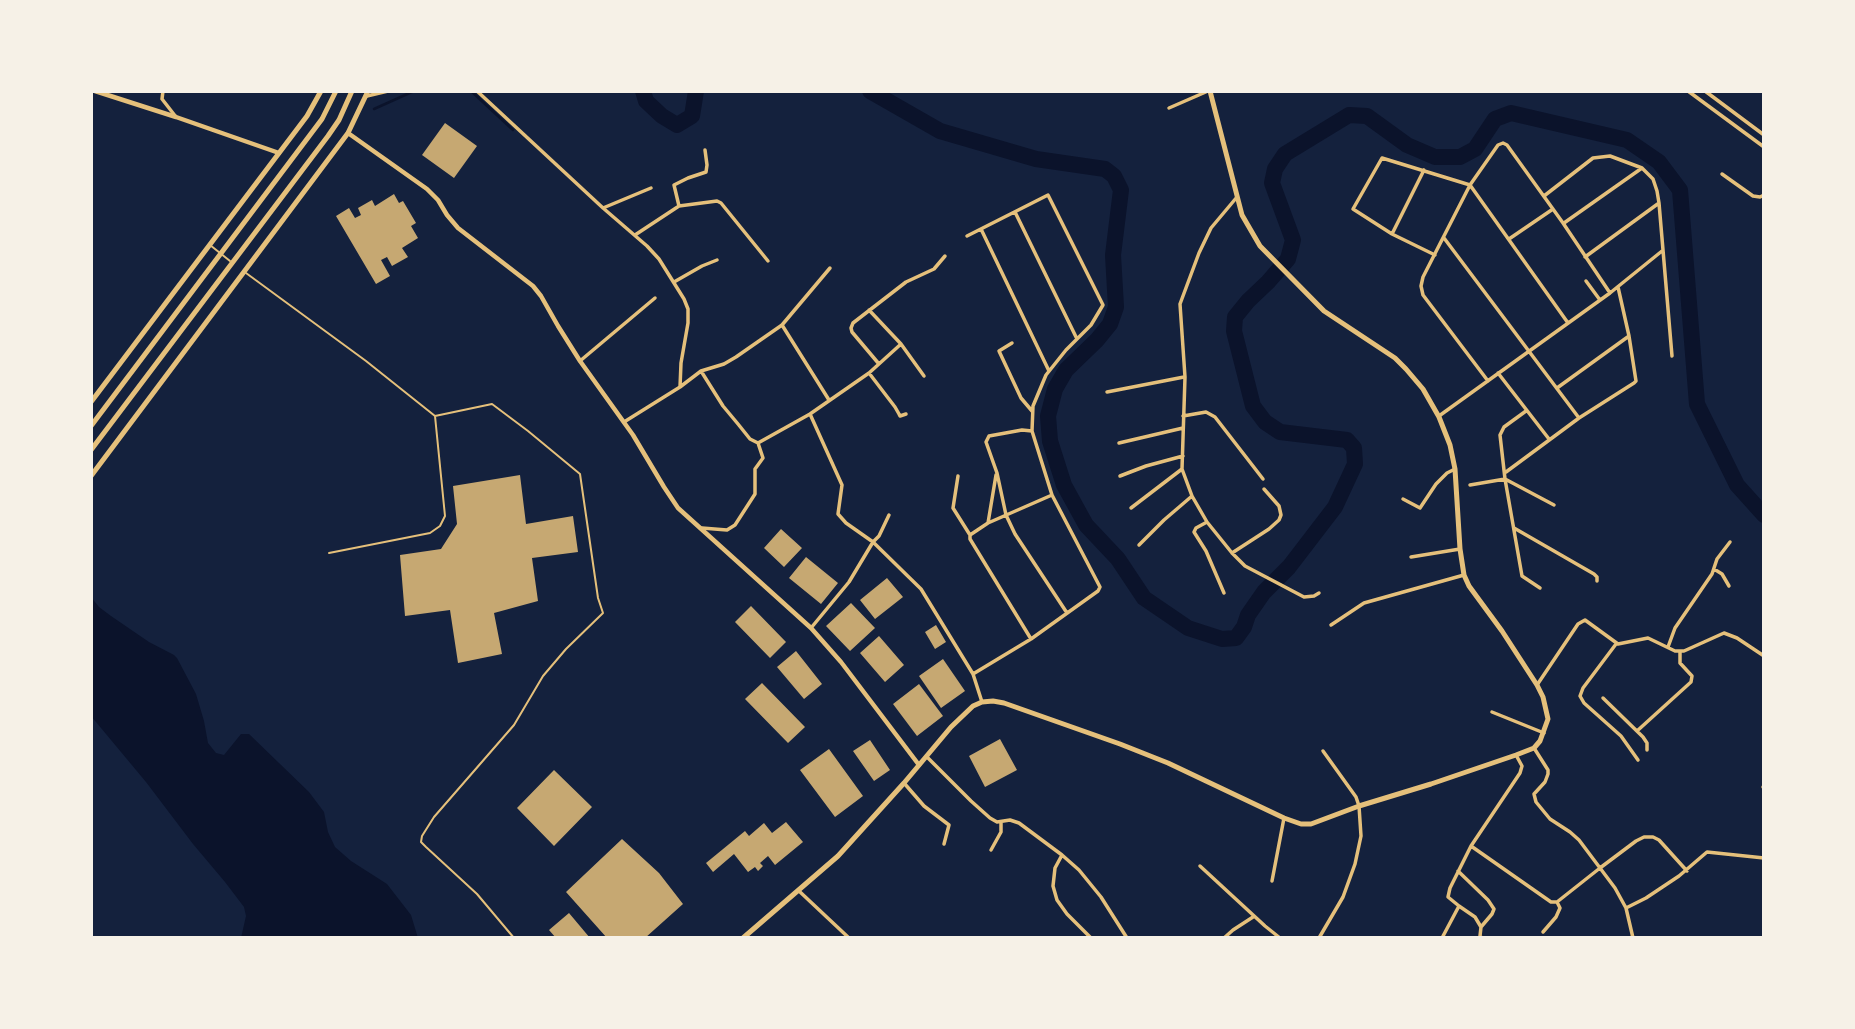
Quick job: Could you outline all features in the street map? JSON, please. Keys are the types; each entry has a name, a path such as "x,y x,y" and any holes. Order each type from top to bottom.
{"main road":[{"path":"91,402 307,116 321,91"},
{"path":"91,426 321,119 336,91"},
{"path":"91,450 328,136 352,91"},
{"path":"743,938 838,856 926,755 973,706 982,702 1004,703 1120,744 1301,824 1311,824 1516,755 1534,748 1544,733 1548,719 1547,709 1537,685 1464,575 1455,469 1450,445 1439,416 1423,389 1395,358 1324,311 1287,276 1250,232 1242,215 1209,91"},
{"path":"91,476 348,133 367,94"}],"street":[{"path":"95,91 279,153"},
{"path":"163,91 162,99 176,117"},
{"path":"367,94 388,91"},
{"path":"477,91 659,259 688,309 679,388"},
{"path":"1169,108 1209,91"},
{"path":"1688,91 1764,147"},
{"path":"1704,91 1764,135"},
{"path":"1717,112 1722,104"},
{"path":"348,133 427,189 458,228 533,286 678,508 811,628 841,662 919,765"},
{"path":"1488,381 1421,291 1421,282 1470,184 1498,145 1507,145 1611,293"},
{"path":"679,206 674,185 706,172 705,150"},
{"path":"1544,196 1593,158 1610,156 1642,168 1653,179 1659,203 1672,356"},
{"path":"1435,255 1392,234 1353,209 1382,158 1470,184 1568,323"},
{"path":"1563,223 1642,168"},
{"path":"1392,234 1424,170"},
{"path":"1722,174 1753,196 1764,195"},
{"path":"603,208 652,188"},
{"path":"967,236 1048,195 1103,305 1090,325 1049,371 1033,406 1032,431 1052,495 1100,587 1031,639 974,674"},
{"path":"1237,197 1211,228 1180,304 1185,377 1182,469 1192,496 1207,522 1245,566 1304,597 1319,593"},
{"path":"635,235 679,206 717,201 768,261"},
{"path":"1585,257 1659,203"},
{"path":"1509,239 1553,208"},
{"path":"1014,211 1077,339"},
{"path":"981,229 1049,371"},
{"path":"1444,238 1579,418"},
{"path":"1439,416 1611,293 1662,251"},
{"path":"878,364 852,332 850,328 853,323 906,282 934,269 944,257"},
{"path":"674,282 717,260"},
{"path":"624,422 701,371 736,358 782,325 830,268"},
{"path":"1586,281 1600,300"},
{"path":"1506,472 1636,380 1618,287"},
{"path":"580,361 655,298"},
{"path":"869,310 901,344 924,376"},
{"path":"782,325 829,400"},
{"path":"1557,388 1629,336"},
{"path":"1012,343 999,351 1021,398 1033,412"},
{"path":"758,443 810,414 869,373 901,344"},
{"path":"701,371 731,415 751,439 758,443 763,458 755,469 755,494 735,525 726,530 702,528"},
{"path":"869,373 898,414 906,414"},
{"path":"1498,373 1549,439"},
{"path":"1107,392 1185,377"},
{"path":"1526,411 1502,430 1500,435 1522,576 1540,588"},
{"path":"1183,416 1206,412 1215,416 1263,479"},
{"path":"810,414 842,485 838,514 873,542 921,589 974,674 982,702"},
{"path":"1119,443 1183,428"},
{"path":"1032,431 993,434 987,438 1006,515 1015,534 1067,613"},
{"path":"1119,476 1183,456"},
{"path":"1131,508 1182,469"},
{"path":"1403,499 1420,508 1436,484 1455,469"},
{"path":"988,523 997,473"},
{"path":"958,476 953,508 1031,639"},
{"path":"1470,485 1505,479 1554,505"},
{"path":"1232,553 1279,520 1279,506 1264,489"},
{"path":"970,535 988,523 1052,495"},
{"path":"1139,545 1192,496"},
{"path":"811,628 843,591 879,536 888,515"},
{"path":"1207,522 1194,532 1206,551 1224,593"},
{"path":"1514,528 1594,574 1597,581"},
{"path":"1668,647 1675,628 1730,542"},
{"path":"1411,557 1460,550"},
{"path":"1714,569 1722,574 1729,586"},
{"path":"1331,625 1364,603 1464,575"},
{"path":"1537,685 1581,621 1589,621 1616,644"},
{"path":"1638,760 1621,736 1584,703 1580,696 1616,644 1648,638 1680,652 1697,647 1724,633 1737,638 1764,656"},
{"path":"1637,731 1691,682 1692,676 1680,663 1680,652"},
{"path":"1603,698 1637,731 1647,743 1647,750"},
{"path":"1492,712 1544,733"},
{"path":"1534,748 1548,770 1545,782 1534,793 1536,802 1550,819 1579,840 1615,888 1626,908 1633,938"},
{"path":"1319,938 1343,897 1361,836 1359,806 1323,751"},
{"path":"926,755 990,818 1019,823 1079,870 1101,897 1127,938"},
{"path":"1481,927 1475,917 1448,897 1471,845 1520,774 1522,766 1516,755"},
{"path":"904,783 924,806 949,825 944,844"},
{"path":"1272,881 1284,818"},
{"path":"991,850 1001,832 1001,822"},
{"path":"1471,845 1546,900 1557,902 1636,841 1649,836 1659,840 1687,871"},
{"path":"1626,908 1687,871 1705,853 1764,858"},
{"path":"1062,855 1055,868 1053,886 1057,900 1091,938"},
{"path":"1200,866 1280,938"},
{"path":"1458,871 1494,909 1481,927 1482,938"},
{"path":"799,891 849,938"},
{"path":"1543,932 1556,917 1560,908 1557,902"},
{"path":"1441,938 1459,906"},
{"path":"1224,938 1254,916"}],"lane":[{"path":"210,245 435,416 445,516 440,526 430,533 329,553"},
{"path":"435,416 492,404 580,474 598,598 603,613 543,676 514,725 434,817 422,836 421,842 425,847 477,894 514,938"}],"water":[{"path":"91,597 111,616 177,658 196,694 208,743 216,753 224,755 241,734 249,734 309,792 324,812 328,832 335,847 351,861 387,884 411,915 418,938 241,938 246,916 244,907 91,716"}],"building":[{"path":"445,123 477,146 454,178 422,155"},
{"path":"394,194 399,203 403,201 416,223 411,226 418,238 402,248 408,257 392,266 387,257 381,260 390,276 376,284 336,216 349,208 355,218 361,215 358,208 372,200 375,206"},
{"path":"520,475 526,524 573,516 578,552 532,558 538,601 494,613 502,654 458,663 450,610 405,616 400,555 441,549 457,524 453,486"},
{"path":"781,529 802,548 784,567 764,548"},
{"path":"806,557 838,583 821,604 789,578"},
{"path":"887,578 903,597 875,619 860,600"},
{"path":"851,603 875,628 850,651 826,626"},
{"path":"751,606 786,642 770,658 735,622"},
{"path":"936,625 946,642 935,649 925,632"},
{"path":"879,636 904,665 885,682 860,653"},
{"path":"796,651 822,684 804,699 777,667"},
{"path":"943,659 965,691 941,708 919,676"},
{"path":"762,683 805,727 788,743 745,699"},
{"path":"919,684 943,716 917,736 893,704"},
{"path":"1000,739 1017,770 985,787 969,756"},
{"path":"870,740 890,770 874,781 853,751"},
{"path":"829,749 863,796 835,817 800,770"},
{"path":"554,770 592,807 554,846 517,808"},
{"path":"786,822 803,842 775,865 768,856 760,863 763,866 758,871 755,867 748,872 734,854 713,872 706,863 745,831 749,836 764,823 772,833"},
{"path":"622,839 659,873 683,904 645,938 607,938 566,892"},
{"path":"569,913 590,938 556,938 549,930"}],"waterway":[{"path":"374,109 414,91"},
{"path":"471,91 513,130"},
{"path":"643,91 646,101 677,125 692,116 696,91"},
{"path":"870,91 940,131 1036,159 1105,169 1114,176 1121,190 1113,255 1116,307 1110,324 1066,370 1055,389 1048,416 1050,441 1064,485 1086,525 1118,559 1144,598 1188,628 1222,639 1236,638 1264,592 1289,567 1335,507 1355,464 1354,448 1347,440 1280,432 1265,422 1253,406 1234,331 1235,317 1288,259 1293,240 1272,183 1275,169 1285,154 1349,115 1367,116 1407,145 1435,157 1460,157 1475,149 1495,119 1511,113 1627,140 1659,162 1680,190 1697,404 1737,485 1764,515"}]}
